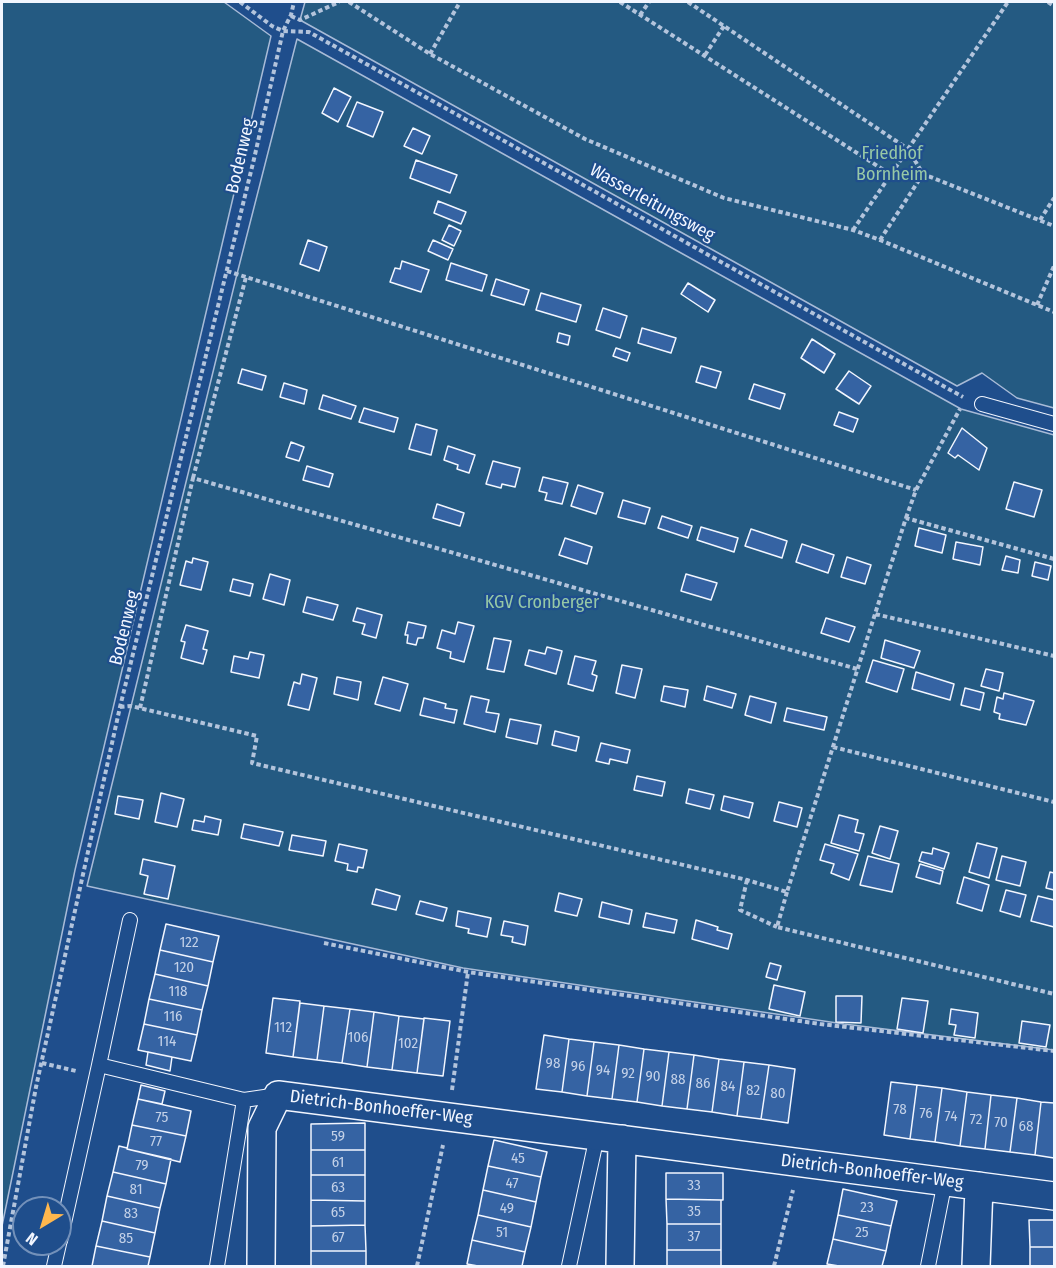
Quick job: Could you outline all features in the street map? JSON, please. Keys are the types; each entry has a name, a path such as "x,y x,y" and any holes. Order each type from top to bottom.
{"street":[{"name":"Dietrich-Bonhoeffer-Weg","path":"261,1266 262,1128 278,1095 1054,1196"},
{"path":"609,1138 620,1266"},
{"name":"Dietrich-Bonhoeffer-Weg","path":"976,1266 979,1186"}],"lane":[{"path":"982,404 1054,424"},
{"path":"70,1196 130,920"},
{"path":"99,1065 244,1100 278,1095"},
{"path":"217,1266 244,1100"},
{"path":"569,1266 609,1138"},
{"path":"928,1266 945,1181"}],"path":[{"name":"Wasserleitungsweg","path":"240,2 272,26 283,31 309,32 967,400 982,404"},
{"name":"Bodenweg","path":"3,1266 36,1087 120,707 227,271 283,31 291,15 294,2"},
{"path":"291,15 300,20 339,2"},
{"path":"349,2 430,54 585,139 724,198 853,230 1054,312"},
{"path":"430,54 460,2"},
{"path":"620,2 890,174"},
{"path":"640,15 649,2"},
{"path":"688,2 909,149 923,174 1054,226"},
{"path":"853,230 1008,2"},
{"path":"1048,2 1054,6"},
{"path":"705,55 724,26"},
{"path":"880,240 923,174"},
{"path":"1040,220 1054,198"},
{"path":"1037,305 1054,266"},
{"path":"227,271 916,490"},
{"path":"140,708 193,478 246,277"},
{"path":"777,927 857,669 916,490 967,400"},
{"path":"193,478 857,669"},
{"path":"906,518 1054,559"},
{"path":"875,614 1054,656"},
{"path":"120,707 131,706 257,736 252,763 747,880 787,892"},
{"path":"833,747 1054,802"},
{"path":"747,880 740,910 777,927 1054,994"},
{"path":"324,943 480,974 820,1024 1054,1052"},
{"path":"42,1063 50,1066"},
{"path":"774,1266 799,1164"}],"green space":[{"path":"2,2 224,2 271,36 75,870 2,1226"},
{"name":"Friedhof Bornheim","path":"305,2 1054,2 1054,408 1017,398 982,373 957,386 300,20"},
{"name":"KGV Cronberger","path":"297,39 961,409 1054,435 1054,1050 844,1024 463,968 87,886"}],"building":[{"path":"334,88 351,97 338,122 322,113"},
{"path":"357,102 383,112 373,137 347,126"},
{"path":"413,128 430,136 422,154 404,146"},
{"path":"416,160 457,175 450,193 410,178"},
{"path":"438,201 466,212 461,224 434,213"},
{"path":"449,225 461,231 454,246 442,240"},
{"path":"308,240 327,247 319,271 300,264"},
{"path":"433,240 453,249 448,260 428,251"},
{"path":"402,261 429,270 421,292 390,282 395,268 400,269"},
{"path":"451,263 487,275 482,291 446,280"},
{"path":"496,279 529,290 524,305 491,295"},
{"path":"688,283 715,300 708,312 681,294"},
{"path":"541,293 581,305 576,322 536,310"},
{"path":"603,308 627,316 620,338 596,330"},
{"path":"642,328 676,338 671,353 638,343"},
{"path":"559,333 570,336 568,345 557,342"},
{"path":"812,339 835,354 824,373 801,358"},
{"path":"616,348 630,353 627,361 613,356"},
{"path":"701,366 721,372 716,388 696,382"},
{"path":"242,369 266,376 262,390 238,383"},
{"path":"849,371 871,386 859,404 836,389"},
{"path":"284,383 307,390 304,404 280,397"},
{"path":"754,384 785,394 780,409 749,399"},
{"path":"323,395 356,406 351,419 319,409"},
{"path":"364,408 398,418 394,432 359,422"},
{"path":"839,412 858,419 853,432 834,425"},
{"path":"416,424 437,430 431,455 409,449"},
{"path":"962,428 987,448 979,470 958,455 955,458 948,453"},
{"path":"291,442 304,447 299,461 286,457"},
{"path":"448,446 475,455 469,473 457,469 458,465 444,460"},
{"path":"493,461 520,468 515,487 502,484 501,488 486,484"},
{"path":"307,466 333,474 329,487 303,480"},
{"path":"543,477 568,483 562,504 545,500 547,493 539,491"},
{"path":"1014,482 1042,490 1034,517 1006,509"},
{"path":"578,485 603,493 596,514 571,506"},
{"path":"623,500 650,508 645,524 618,517"},
{"path":"437,504 464,513 460,526 433,518"},
{"path":"662,516 692,526 688,538 658,528"},
{"path":"701,527 738,538 734,552 697,540"},
{"path":"919,528 946,535 942,553 915,546"},
{"path":"751,529 787,541 782,558 745,546"},
{"path":"565,538 592,547 587,564 559,555"},
{"path":"956,542 983,547 980,565 953,559"},
{"path":"802,544 834,555 828,573 796,562"},
{"path":"1006,556 1020,560 1018,573 1002,570"},
{"path":"847,557 871,565 865,584 841,577"},
{"path":"193,558 208,562 201,590 180,585 186,561 192,563"},
{"path":"1035,562 1051,566 1048,580 1032,576"},
{"path":"270,574 290,580 284,605 263,599"},
{"path":"686,574 717,583 711,600 681,591"},
{"path":"233,579 253,584 250,596 230,591"},
{"path":"307,597 338,605 333,620 303,612"},
{"path":"357,608 382,615 376,638 362,634 365,624 353,621"},
{"path":"826,618 855,627 849,642 821,633"},
{"path":"408,622 426,626 423,638 418,638 416,645 407,643 408,635 405,635"},
{"path":"458,622 474,626 464,662 450,658 451,652 437,648 442,630 455,634"},
{"path":"186,625 208,631 203,649 207,650 203,664 181,658 185,642 181,641"},
{"path":"494,638 511,641 504,672 487,669"},
{"path":"885,640 920,651 914,668 881,658"},
{"path":"547,647 562,651 556,674 525,665 529,650 545,654"},
{"path":"250,652 264,655 259,678 231,672 234,656 248,659"},
{"path":"575,656 596,661 592,674 597,676 593,691 568,684"},
{"path":"873,660 904,669 897,692 866,682"},
{"path":"622,665 642,669 635,698 616,693"},
{"path":"986,669 1003,673 999,691 981,686"},
{"path":"916,672 954,684 950,700 912,689"},
{"path":"302,674 317,678 309,710 288,705 294,682 300,684"},
{"path":"337,677 361,682 358,700 334,694"},
{"path":"383,677 408,684 400,711 375,704"},
{"path":"664,686 688,690 685,707 661,701"},
{"path":"707,686 736,694 732,708 704,700"},
{"path":"965,688 984,693 980,710 961,705"},
{"path":"1004,693 1034,701 1026,725 999,719 1000,714 994,712 997,697 1003,699"},
{"path":"471,696 489,700 486,712 499,714 495,732 464,724"},
{"path":"750,696 776,703 771,723 745,715"},
{"path":"424,698 446,704 445,708 457,710 454,723 420,715"},
{"path":"787,708 827,717 824,730 784,721"},
{"path":"510,719 541,725 537,744 506,737"},
{"path":"555,731 579,737 576,751 552,745"},
{"path":"601,743 630,750 627,763 610,759 609,764 596,761"},
{"path":"637,776 665,782 662,796 634,790"},
{"path":"689,789 714,795 710,809 686,803"},
{"path":"161,793 184,799 177,827 155,822"},
{"path":"118,796 143,800 139,819 115,814"},
{"path":"724,796 753,803 749,818 721,810"},
{"path":"779,802 802,808 797,827 774,821"},
{"path":"839,815 858,820 855,832 864,834 859,851 831,843"},
{"path":"205,816 221,820 218,835 192,830 194,820 204,822"},
{"path":"244,824 283,832 279,846 241,838"},
{"path":"880,826 898,831 890,859 872,853"},
{"path":"292,835 326,841 323,856 289,850"},
{"path":"977,843 997,848 989,878 969,872"},
{"path":"339,844 367,850 363,868 358,867 357,872 347,870 348,864 335,861"},
{"path":"825,844 858,854 849,880 831,873 834,864 820,860"},
{"path":"933,848 949,853 944,869 919,861 922,852 932,854"},
{"path":"868,856 899,864 892,892 860,885"},
{"path":"1002,856 1026,862 1020,886 996,880"},
{"path":"143,859 175,866 168,899 144,894 148,876 140,874"},
{"path":"920,864 943,871 940,884 916,877"},
{"path":"1050,872 1054,873 1054,890 1046,888"},
{"path":"964,877 989,885 982,911 957,903"},
{"path":"376,889 400,896 396,910 372,904"},
{"path":"1006,890 1026,895 1020,917 1000,911"},
{"path":"559,893 582,899 577,916 555,911"},
{"path":"1038,896 1054,900 1054,927 1031,921"},
{"path":"420,901 447,908 443,921 416,914"},
{"path":"602,902 632,910 629,924 599,917"},
{"path":"458,911 491,918 487,937 468,933 469,929 456,926"},
{"path":"646,913 677,920 674,933 643,927"},
{"path":"696,920 732,934 728,949 692,939"},
{"path":"504,921 528,926 525,945 512,942 513,937 501,935"},
{"path":"166,924 219,936 213,962 160,950"},
{"path":"160,950 213,962 208,986 155,974"},
{"path":"770,963 781,966 777,980 766,977"},
{"path":"155,974 208,986 202,1010 149,999"},
{"path":"774,985 805,992 800,1016 769,1009"},
{"path":"836,996 862,996 861,1023 836,1022"},
{"path":"273,998 300,1001 293,1057 266,1053"},
{"path":"902,998 928,1001 923,1033 897,1029"},
{"path":"149,999 202,1010 197,1035 144,1024"},
{"path":"300,1003 324,1006 317,1060 293,1057"},
{"path":"324,1006 350,1009 342,1063 317,1060"},
{"path":"350,1009 374,1012 367,1067 342,1063"},
{"path":"951,1009 978,1013 975,1038 954,1035 956,1025 949,1024"},
{"path":"374,1012 399,1016 392,1070 367,1067"},
{"path":"399,1016 424,1019 417,1073 392,1070"},
{"path":"424,1018 450,1021 443,1076 417,1073"},
{"path":"1022,1021 1050,1025 1046,1047 1019,1043"},
{"path":"144,1024 197,1035 191,1061 138,1050"},
{"path":"544,1035 569,1039 562,1092 536,1089"},
{"path":"569,1039 594,1042 587,1096 562,1092"},
{"path":"594,1042 619,1045 612,1099 587,1096"},
{"path":"619,1045 644,1049 637,1102 612,1099"},
{"path":"644,1049 669,1052 662,1106 637,1102"},
{"path":"148,1052 172,1057 170,1071 146,1065"},
{"path":"669,1052 694,1055 687,1109 662,1106"},
{"path":"694,1055 719,1059 712,1112 687,1109"},
{"path":"719,1059 744,1062 737,1116 712,1112"},
{"path":"744,1062 769,1065 761,1119 737,1116"},
{"path":"769,1065 795,1069 788,1123 761,1119"},
{"path":"891,1082 917,1085 910,1139 884,1135"},
{"path":"141,1085 165,1091 162,1104 138,1099"},
{"path":"917,1085 942,1088 935,1142 910,1139"},
{"path":"942,1088 967,1092 960,1146 935,1142"},
{"path":"967,1092 991,1095 985,1149 960,1146"},
{"path":"991,1095 1017,1098 1010,1152 985,1149"},
{"path":"1017,1098 1041,1102 1035,1155 1010,1152"},
{"path":"138,1099 191,1111 186,1136 132,1125"},
{"path":"1041,1102 1054,1103 1054,1158 1035,1155"},
{"path":"365,1123 365,1150 311,1150 311,1124"},
{"path":"132,1125 186,1136 180,1162 127,1149"},
{"path":"494,1140 547,1152 541,1177 488,1166"},
{"path":"119,1146 171,1159 166,1184 113,1172"},
{"path":"311,1150 365,1150 365,1175 311,1175"},
{"path":"488,1166 541,1177 536,1202 483,1190"},
{"path":"113,1172 166,1184 160,1208 107,1196"},
{"path":"666,1173 723,1173 723,1200 666,1199"},
{"path":"311,1175 365,1175 365,1201 311,1200"},
{"path":"843,1189 897,1201 891,1226 838,1215"},
{"path":"483,1190 536,1202 531,1227 478,1215"},
{"path":"107,1196 160,1208 155,1233 102,1221"},
{"path":"666,1199 721,1200 721,1224 667,1224"},
{"path":"311,1200 365,1201 365,1225 311,1226"},
{"path":"478,1215 531,1227 525,1252 472,1240"},
{"path":"838,1215 891,1226 886,1251 833,1239"},
{"path":"1029,1220 1054,1220 1054,1247 1030,1247"},
{"path":"102,1221 155,1233 150,1257 96,1246"},
{"path":"667,1224 721,1224 721,1250 667,1250"},
{"path":"365,1225 366,1251 311,1251 311,1226"},
{"path":"833,1239 886,1251 882,1266 827,1264"},
{"path":"472,1240 525,1252 522,1266 467,1264"},
{"path":"96,1246 150,1257 148,1266 92,1266"},
{"path":"1030,1247 1054,1247 1054,1266 1030,1266"},
{"path":"667,1250 721,1250 721,1266 667,1266"},
{"path":"311,1251 366,1251 366,1266 311,1266"}]}
